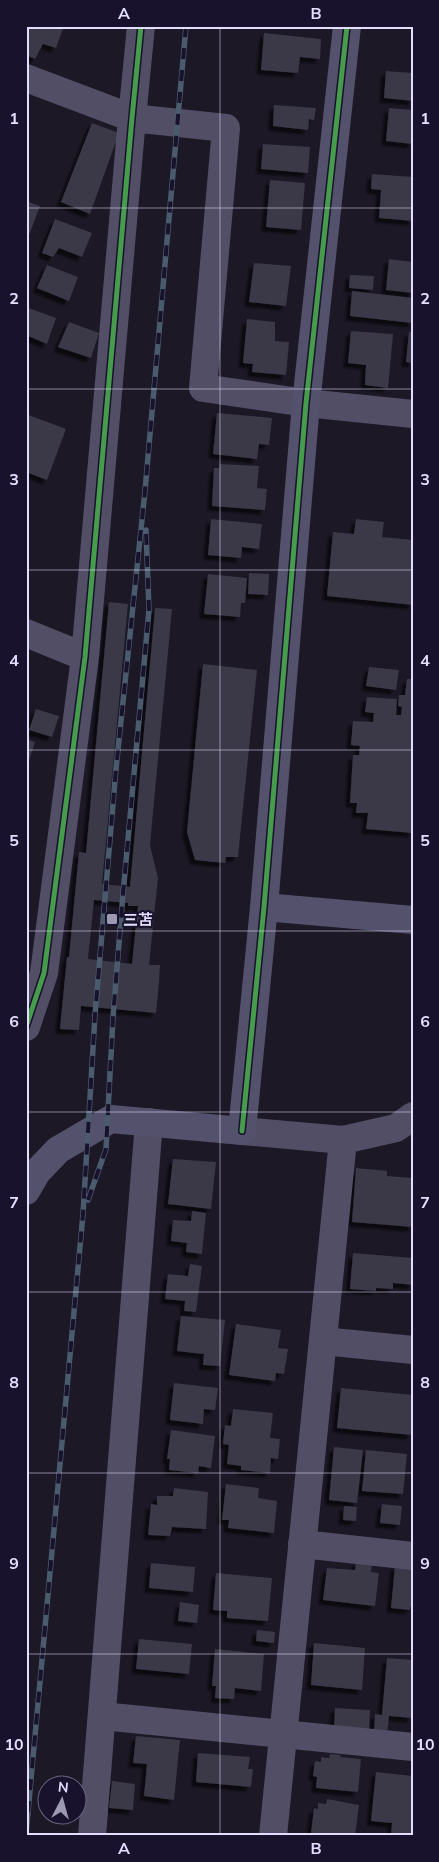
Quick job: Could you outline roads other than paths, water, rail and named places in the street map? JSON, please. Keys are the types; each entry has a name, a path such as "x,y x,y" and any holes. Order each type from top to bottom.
{"street":[{"path":"26,1027 44,972 85,657 132,118 142,26"},
{"path":"242,1131 264,907 306,403 347,26"},
{"path":"26,78 132,118 226,128 204,388 306,403 413,414"},
{"path":"26,633 85,657"},
{"path":"264,907 413,920"},
{"path":"26,1191 37,1172 58,1150 111,1119 343,1140 407,1127"},
{"path":"92,1836 102,1716 142,1121"},
{"path":"273,1836 343,1140"},
{"path":"323,1341 413,1350"},
{"path":"302,1544 413,1556"},
{"path":"102,1716 413,1747"}],"railway":[{"path":"26,1834 83,1214 95,1015 116,769 145,491 186,26"},
{"path":"88,1200 106,1149 113,1017 149,610 146,530"}],"place":[{"name":"三苫","path":"112,919"}]}
